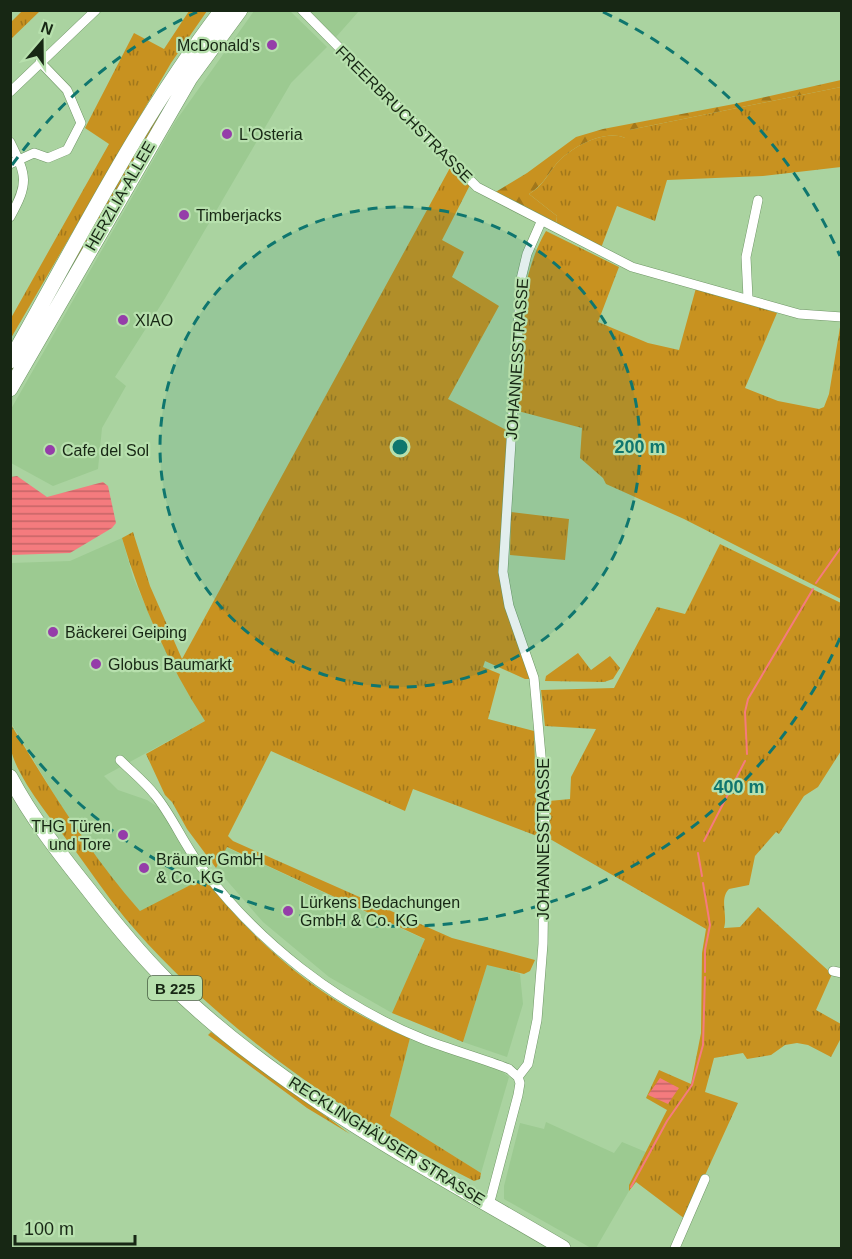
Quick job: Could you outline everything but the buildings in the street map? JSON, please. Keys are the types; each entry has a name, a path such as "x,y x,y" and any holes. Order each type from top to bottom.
{"main road":[{"name":"HERZLIA-ALLEE","path":"10,361 130,149 176,76 222,10"},
{"name":"HERZLIA-ALLEE","path":"10,389 184,87 240,10"},
{"name":"RECKLINGHÄUSER STRASSE","path":"10,777 67,863 122,933 165,979 210,1019 321,1103 563,1248"}],"street":[{"path":"10,92 96,10"},
{"name":"FREERBRUCHSTRASSE","path":"302,10 477,187 632,267 799,314 842,317"},
{"path":"15,162 34,153 48,158 67,150 81,123 67,90 40,62"},
{"path":"10,142 15,162 25,176 25,185 10,217"},
{"path":"748,298 746,257 758,200"},
{"name":"JOHANNESSTRASSE","path":"489,1205 518,1095 518,1077 528,1064 537,1020 543,944 545,800 534,678 508,606 503,572 521,279 527,254 541,222"},
{"path":"120,760 157,796 201,868 227,898 252,925 301,968 358,1007 385,1022 425,1040 509,1069 518,1077"},
{"path":"675,1248 705,1179"}],"shaded area":[{"path":"254,11 290,11 327,47 291,83 164,300 115,377 126,386 102,428 98,469 53,486 11,463 11,409 175,122"},
{"path":"308,11 359,11 336,37"},
{"path":"17,476 47,497 103,482 108,486 116,523 112,528 70,553 11,555 11,477"},
{"path":"122,538 133,577 162,644 205,721 104,776 118,790 147,800 158,807 204,878 141,912 107,874 78,834 11,723 11,563 70,561"},
{"path":"226,847 426,940 392,1013 329,977 263,922 216,868"},
{"path":"487,964 520,974 523,1004 507,1057 463,1042"},
{"path":"410,1038 500,1070 509,1077 481,1173 390,1116"},
{"path":"660,1078 679,1088 668,1104 648,1095"},
{"path":"546,1122 614,1153 622,1142 646,1152 629,1191 596,1248 591,1248 504,1199 504,1186 520,1123 544,1129"}],"green space":[{"path":"22,11 40,11 11,39 11,22"},
{"path":"189,11 207,11 171,63 11,338 11,318 109,144 85,128 134,33 164,49"},
{"path":"190,63 11,379 11,370 129,161"},
{"path":"841,80 841,87 629,130 631,146 628,150 624,148 625,138 617,136 589,141 563,157 529,194 557,216 556,226 494,193 527,173 576,137 603,129 734,104"},
{"path":"841,87 841,167 763,176 667,180 655,221 617,206 601,248 556,226 557,216 529,194 541,184 563,157 589,141 608,136 625,138 629,130"},
{"path":"451,166 470,185 442,240 464,252 452,277 499,306 448,399 508,431 500,573 529,676 529,679 525,679 485,661 483,667 500,674 488,719 534,731 537,836 413,789 405,811 271,751 228,836 233,841 452,938 535,960 530,971 524,974 487,965 463,1042 392,1013 425,939 227,847 216,868 187,829 172,802 165,795 146,754 205,721 167,655 138,586 122,538 133,532 150,586 182,659"},
{"path":"546,231 619,267 598,322 648,343 679,350 696,288 777,313 745,388 778,401 819,409 824,407 829,394 841,321 841,599 684,519 606,484 603,478 580,458 582,428 518,411 521,318 524,295 536,251"},
{"path":"511,512 569,519 565,560 510,555"},
{"path":"720,544 841,603 841,751 818,787 804,796 779,834 776,832 755,856 749,885 729,889 726,893 724,928 740,927 758,907 832,974 816,1010 841,1024 841,1038 831,1057 808,1045 797,1043 785,1045 771,1055 747,1059 743,1053 714,1058 705,1092 738,1103 685,1219 636,1182 629,1191 629,1185 667,1110 646,1098 659,1070 691,1084 701,1033 702,953 706,929 550,839 549,801 570,799 571,777 596,729 545,726 541,690 614,688 657,607 685,614"},
{"path":"578,653 591,670 610,656 620,668 613,679 604,682 545,681 546,676"},
{"path":"10,723 87,843 140,911 204,878 247,927 296,972 351,1009 410,1038 390,1116 481,1173 480,1179 474,1181 426,1156 332,1098 286,1067 201,997 125,918 38,801 15,762 10,747"},
{"path":"211,1032 350,1134 307,1108 208,1035"}],"waterway":[{"path":"816,583 842,546"},
{"path":"747,754 745,712 748,699 813,589"},
{"path":"704,841 745,761"},
{"path":"698,853 702,876"},
{"path":"703,883 710,925 705,950 705,972"},
{"path":"631,1187 667,1121 692,1085 703,1045 705,977"}],"place":[{"name":"McDonald's","path":"272,45"},
{"name":"L'Osteria","path":"227,134"},
{"name":"Timberjacks","path":"184,215"},
{"name":"XIAO","path":"123,320"},
{"name":"Cafe del Sol","path":"50,450"},
{"name":"Bäckerei Geiping","path":"53,632"},
{"name":"Globus Baumarkt","path":"96,664"},
{"name":"THG Türen und Tore","path":"123,835"},
{"name":"Bräuner GmbH & Co. KG","path":"144,868"},
{"name":"Lürkens Bedachungen GmbH & Co. KG","path":"288,911"}]}
